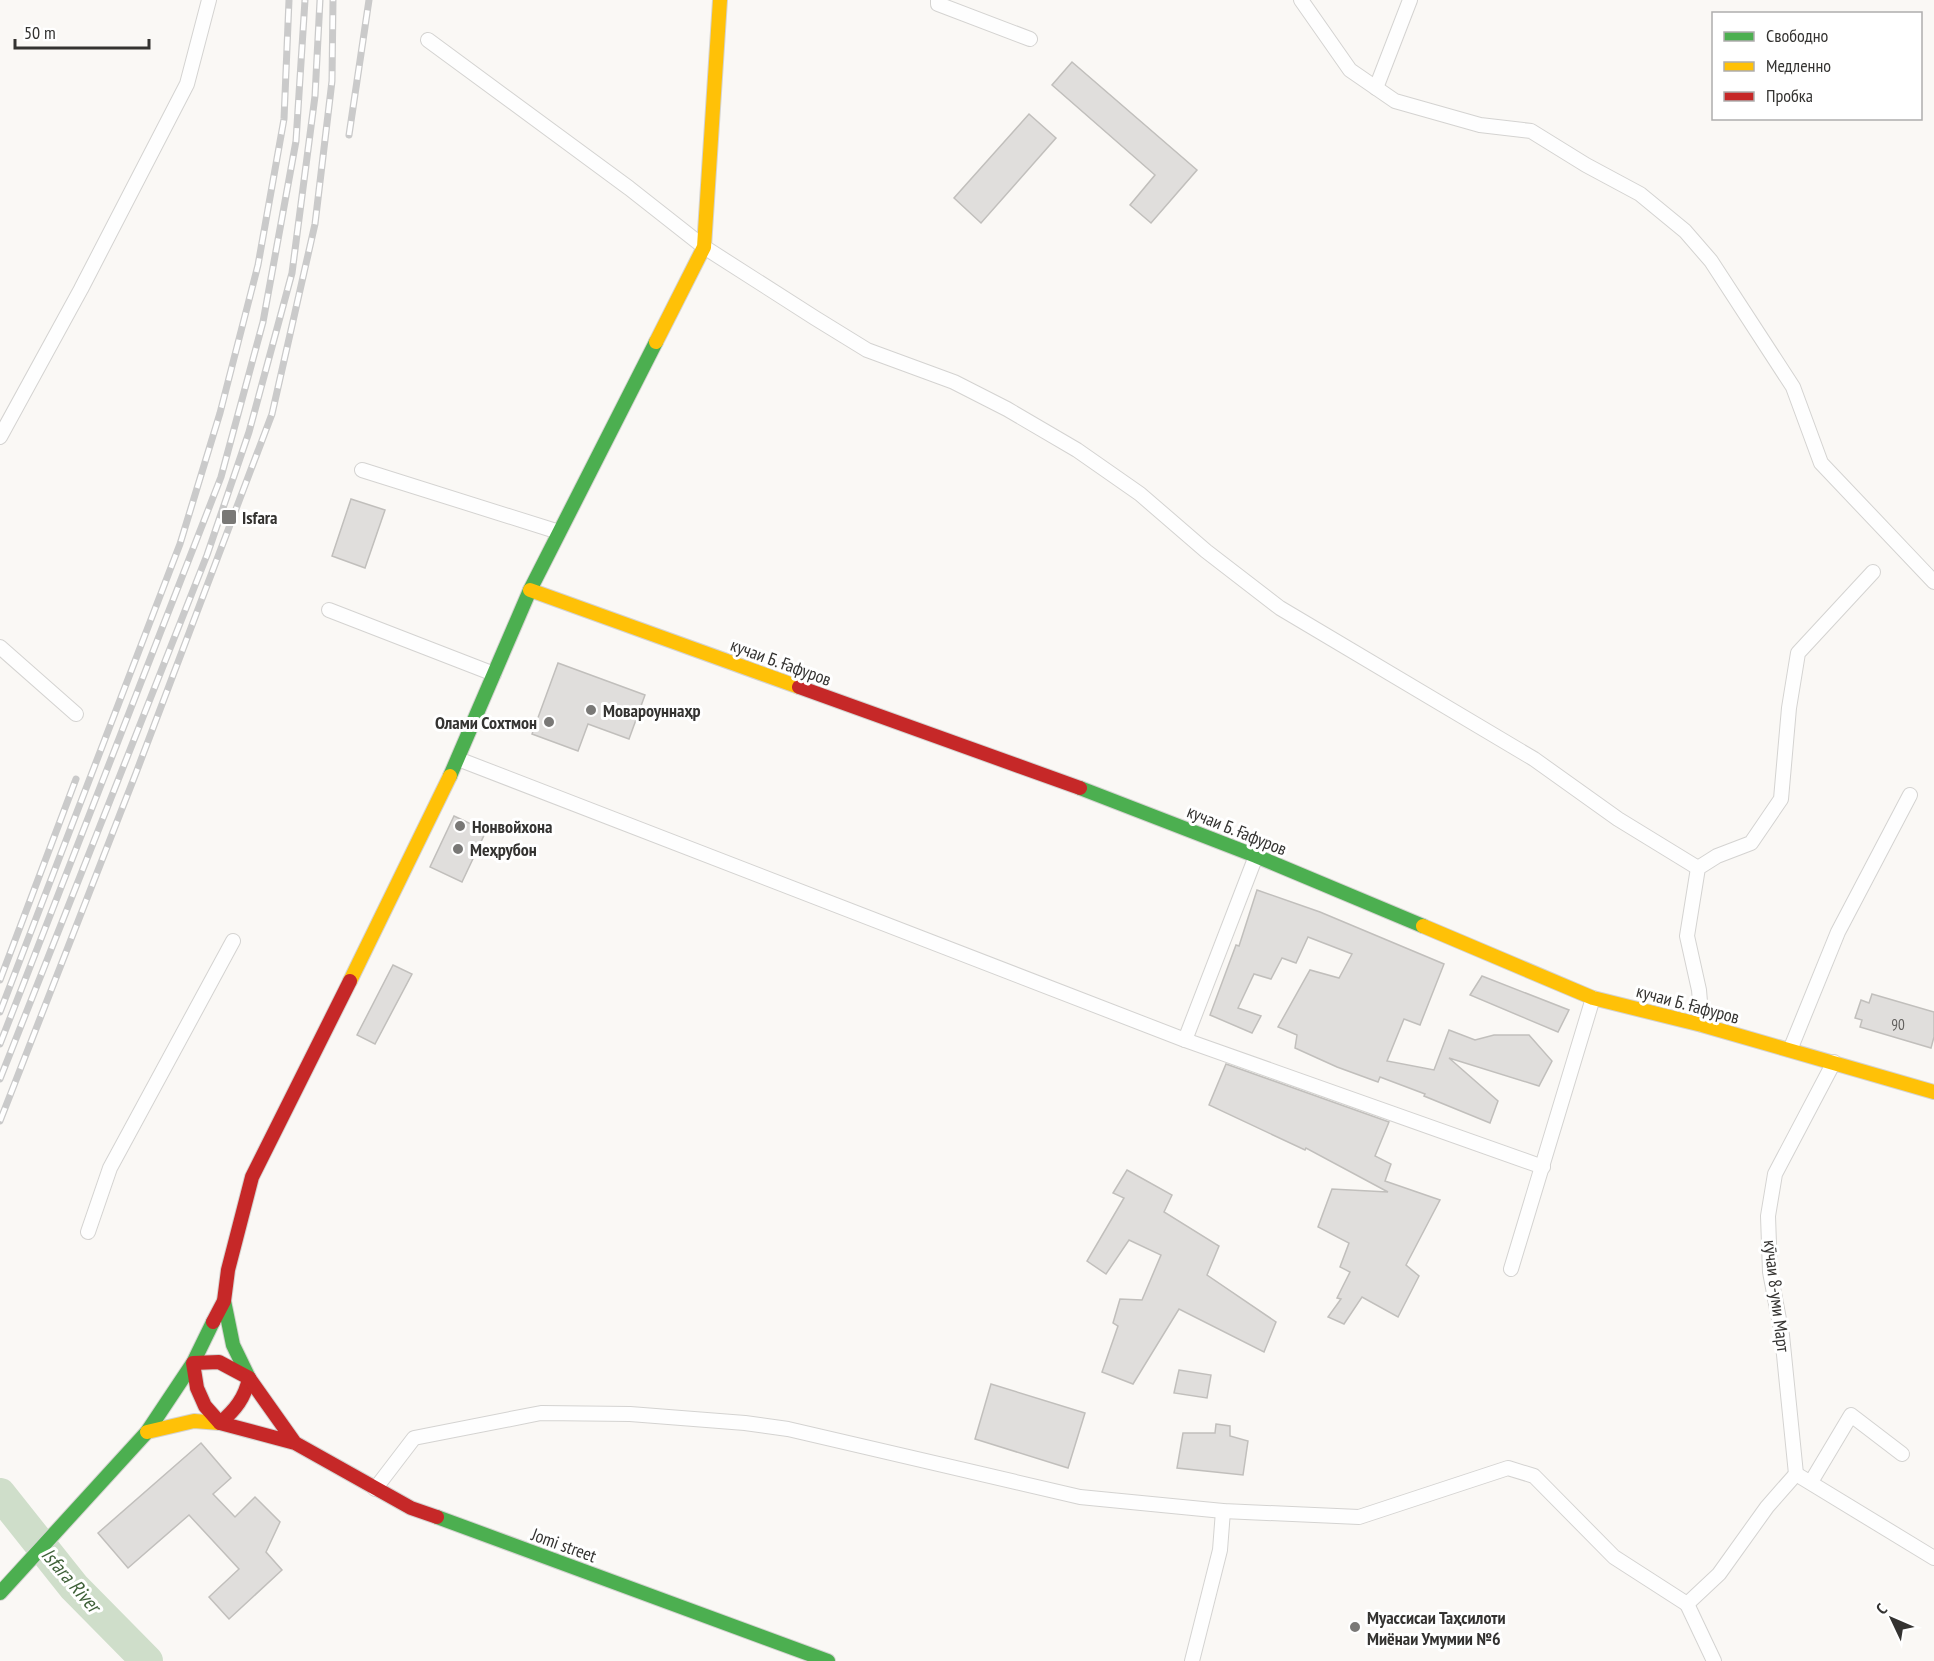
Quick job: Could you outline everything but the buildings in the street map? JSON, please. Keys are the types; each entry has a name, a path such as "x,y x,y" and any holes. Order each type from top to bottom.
{"main road":[{"path":"193,1363 197,1388 205,1406 220,1424 241,1405 247,1392 249,1378 233,1345 224,1301 228,1270 252,1177 458,759 530,590 704,247 720,0"},
{"name":"кучаи Б. Ғафуров","path":"530,590 1112,800 1256,856 1593,998 1702,1025 1934,1092"},
{"path":"0,1593 147,1432 193,1363 224,1301"},
{"name":"Jomi street","path":"193,1363 219,1362 249,1378 295,1443"},
{"name":"Jomi street","path":"147,1432 194,1421 220,1424 295,1443 411,1508 828,1661"}],"street":[{"path":"0,437 81,289 187,84 209,0"},
{"path":"938,0 938,4 1030,39"},
{"path":"1301,0 1350,70 1395,101 1480,125 1531,131 1586,165 1640,194 1685,231 1711,261 1793,387 1821,463 1934,582"},
{"path":"1376,88 1410,0"},
{"path":"428,40 629,188 704,247 867,350 954,382 1007,409 1077,450 1140,494 1206,551 1280,608 1534,759 1618,819 1698,868"},
{"path":"362,470 559,532"},
{"path":"1702,1025 1699,990 1687,936 1698,868 1717,856 1751,843 1781,799 1789,708 1798,653 1874,572"},
{"path":"329,610 494,674"},
{"path":"0,647 76,714"},
{"path":"458,759 1185,1040 1543,1167"},
{"path":"1790,1050 1838,932 1910,795"},
{"path":"1185,1040 1256,856"},
{"path":"88,1232 110,1168 233,941"},
{"path":"1511,1269 1593,998"},
{"name":"кӯчаи 8-уми Март","path":"1796,1474 1782,1335 1770,1272 1768,1216 1775,1174 1834,1062"},
{"path":"375,1489 414,1438 541,1413 630,1414 745,1423 788,1429 1080,1497 1222,1511 1359,1516 1508,1468 1534,1476 1614,1557 1687,1604 1714,1661"},
{"path":"1811,1482 1851,1415 1902,1454"},
{"path":"1687,1604 1719,1574 1767,1507 1796,1474 1934,1558"},
{"path":"1192,1661 1220,1550 1222,1511"}],"waterway":[{"name":"Isfara River","path":"0,1494 74,1587 147,1661"}],"railway":[{"path":"0,1012 180,544 220,413 258,265 284,119 289,0"},
{"path":"0,1044 221,477 263,322 296,141 305,0"},
{"path":"0,1079 207,555 249,432 292,273 315,96 320,0"},
{"path":"0,1121 136,773 272,414 315,224 332,81 333,0"},
{"path":"349,135 369,0"},
{"path":"0,980 76,779"}],"traffic: fast":[{"path":"450,776 530,590 656,342"},
{"path":"1080,788 1256,856 1423,926"},
{"path":"224,1301 233,1345 249,1378"},
{"path":"0,1593 147,1432 193,1363 213,1322"},
{"path":"437,1517 828,1661"}],"traffic: slow":[{"path":"656,342 704,247 720,0"},
{"path":"530,590 799,687"},
{"path":"350,981 450,776"},
{"path":"1423,926 1593,998 1702,1025 1934,1092"},
{"path":"147,1432 194,1421 220,1423"}],"traffic: jam":[{"path":"799,687 1080,788"},
{"path":"213,1322 224,1301 228,1270 252,1177 350,981"},
{"path":"295,1443 249,1378 219,1362 193,1363 197,1388 205,1406 220,1423 295,1443 411,1508 437,1517"},
{"path":"220,1423 239,1403 249,1378"}],"place":[{"name":"Isfara","path":"229,517"},
{"name":"Мовароуннаҳр","path":"591,710"},
{"name":"Олами Сохтмон","path":"549,722"},
{"name":"Нонвойхона","path":"460,826"},
{"name":"Меҳрубон","path":"458,849"},
{"name":"Муассисаи Таҳсилоти Миёнаи Умумии №6","path":"1355,1627"}]}
